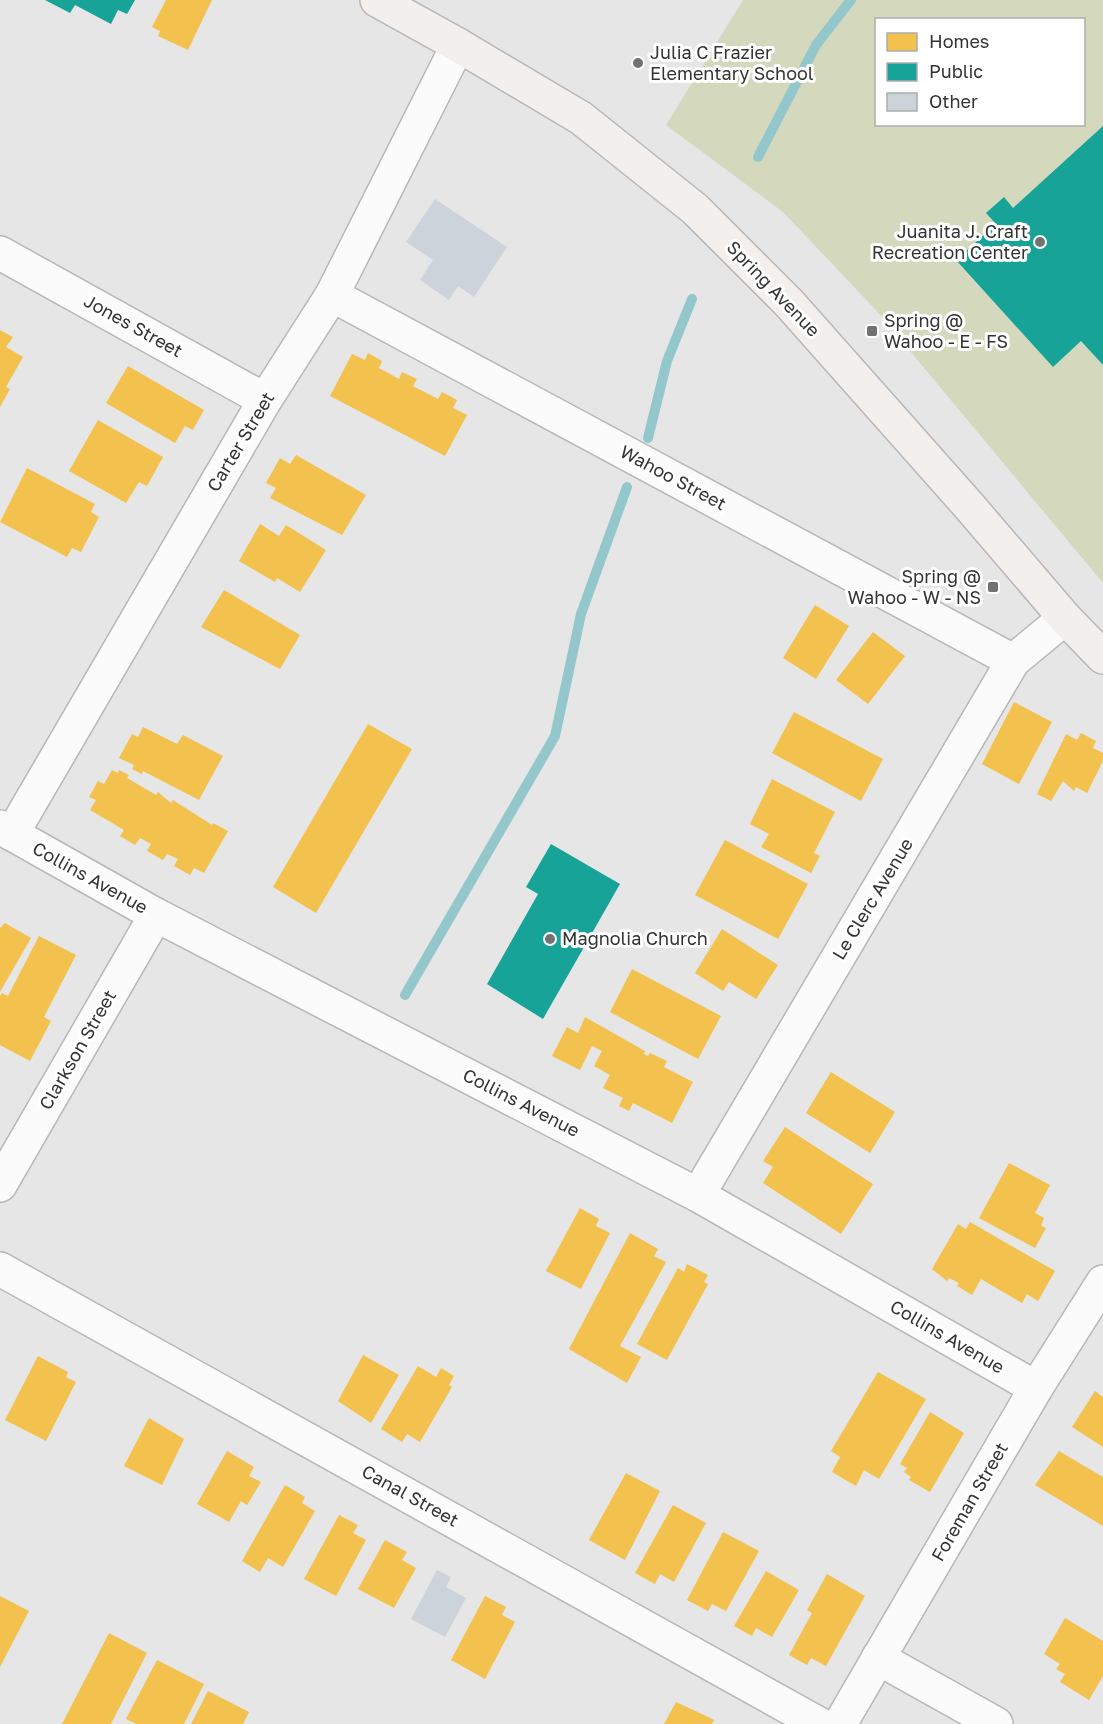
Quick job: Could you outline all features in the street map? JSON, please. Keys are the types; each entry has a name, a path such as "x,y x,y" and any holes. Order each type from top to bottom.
{"street":[{"name":"Spring Avenue","path":"377,0 581,117 695,209 789,303 1065,618 1103,657"},
{"name":"Carter Street","path":"6,831 265,400 332,295 458,45"},
{"name":"Jones Street","path":"0,253 265,400"},
{"name":"Wahoo Street","path":"332,295 1013,662"},
{"name":"Le Clerc Avenue","path":"698,1195 1013,662 1065,618"},
{"name":"Collins Avenue","path":"6,831 156,915 698,1195 1036,1388"},
{"name":"Clarkson Street","path":"0,1185 156,915"},
{"name":"Canal Street","path":"0,1269 819,1724"},
{"name":"Foreman Street","path":"840,1724 1036,1388 1103,1282"},
{"path":"878,1658 996,1724"}],"green space":[{"path":"743,0 1103,0 1103,583 875,309 783,212 666,125"}],"building: Homes":[{"path":"166,0 212,0 188,50 158,36 160,31 152,27"},
{"path":"0,330 13,337 6,347 23,357 6,387 10,389 0,407"},
{"path":"368,353 382,361 379,368 399,379 402,372 417,379 413,386 438,399 442,392 457,400 453,408 467,415 445,456 330,396 352,354 365,360"},
{"path":"128,366 204,410 193,430 185,426 175,443 106,403"},
{"path":"98,420 163,457 147,486 139,482 126,503 69,471"},
{"path":"296,455 366,495 342,535 270,498 276,488 266,483 280,458 290,464"},
{"path":"27,468 95,504 91,512 99,517 81,552 72,548 67,557 0,522"},
{"path":"260,524 279,536 286,525 326,550 300,592 277,578 275,582 239,561"},
{"path":"224,590 300,635 280,669 201,627"},
{"path":"815,605 849,626 816,679 783,658"},
{"path":"873,632 905,656 868,704 836,680"},
{"path":"1014,702 1052,722 1019,784 982,764"},
{"path":"794,712 883,759 861,801 772,753"},
{"path":"368,724 412,749 316,913 273,887"},
{"path":"143,727 177,744 183,735 223,756 199,800 143,771 142,774 132,769 134,765 119,758 132,734 138,737"},
{"path":"1081,733 1096,741 1093,748 1103,753 1103,761 1087,793 1076,787 1074,791 1063,781 1051,801 1037,794 1066,734 1077,740"},
{"path":"112,770 118,773 119,770 129,775 127,778 156,795 158,792 171,803 173,800 212,825 213,823 228,831 204,873 194,868 190,875 174,866 178,859 167,854 163,860 147,851 151,844 140,838 135,845 120,836 124,830 90,810 96,800 89,797 98,781 104,784"},
{"path":"772,779 835,812 814,853 820,856 811,873 761,847 769,834 750,824"},
{"path":"725,840 808,884 778,939 695,895"},
{"path":"5,923 31,938 0,992 0,928"},
{"path":"722,929 778,965 756,999 729,982 723,991 695,973"},
{"path":"39,936 76,955 44,1017 51,1021 30,1061 0,1045 0,996 2,993 8,996"},
{"path":"632,969 721,1016 698,1059 610,1012"},
{"path":"585,1017 645,1051 644,1054 648,1056 650,1053 667,1061 664,1067 693,1082 672,1123 633,1103 629,1111 619,1106 623,1098 603,1088 610,1075 594,1066 602,1051 592,1046 580,1070 552,1056 567,1027 578,1033"},
{"path":"831,1072 895,1112 870,1153 806,1113"},
{"path":"785,1127 873,1184 841,1234 763,1183 773,1167 763,1161"},
{"path":"1009,1163 1050,1185 1035,1213 1044,1218 1041,1226 1046,1228 1035,1248 979,1218"},
{"path":"580,1208 599,1219 596,1226 610,1233 581,1289 546,1271"},
{"path":"970,1222 1055,1271 1038,1301 1027,1294 1022,1303 981,1279 972,1295 957,1286 959,1283 949,1278 947,1281 932,1269 958,1224 966,1229"},
{"path":"630,1233 658,1249 654,1256 666,1262 620,1346 641,1357 627,1383 569,1349"},
{"path":"687,1264 708,1275 704,1282 708,1284 667,1360 637,1344 678,1268 684,1272"},
{"path":"363,1355 399,1375 371,1423 338,1401"},
{"path":"38,1356 68,1372 66,1377 76,1382 46,1441 5,1420"},
{"path":"418,1366 436,1377 441,1368 454,1376 449,1385 452,1387 420,1442 407,1434 402,1442 381,1429"},
{"path":"878,1372 926,1399 879,1479 864,1470 856,1486 832,1472 840,1457 831,1451"},
{"path":"1095,1391 1103,1397 1103,1447 1072,1427"},
{"path":"930,1412 964,1433 930,1492 909,1480 911,1477 904,1472 907,1468 900,1464"},
{"path":"149,1418 184,1439 162,1485 124,1466"},
{"path":"227,1451 254,1467 249,1476 261,1482 247,1505 241,1501 229,1522 197,1504"},
{"path":"1059,1451 1103,1477 1103,1526 1035,1485"},
{"path":"626,1473 660,1491 625,1560 589,1540"},
{"path":"285,1485 305,1497 302,1503 315,1511 283,1567 268,1558 260,1572 242,1561"},
{"path":"673,1505 706,1523 674,1582 660,1574 655,1584 635,1573"},
{"path":"339,1515 358,1525 353,1533 366,1540 336,1596 304,1579"},
{"path":"723,1532 759,1551 726,1611 712,1604 708,1611 687,1600"},
{"path":"385,1540 407,1552 402,1560 416,1568 394,1608 358,1589"},
{"path":"766,1571 799,1590 772,1637 756,1628 752,1636 734,1626"},
{"path":"827,1574 865,1596 826,1666 811,1658 807,1665 789,1655 812,1613 807,1610"},
{"path":"0,1596 29,1611 0,1667"},
{"path":"485,1596 506,1607 502,1615 515,1622 485,1679 451,1660"},
{"path":"1065,1618 1103,1641 1103,1676 1089,1700 1060,1682 1065,1674 1056,1669 1060,1664 1044,1654"},
{"path":"109,1633 147,1653 111,1724 62,1724"},
{"path":"157,1660 204,1684 184,1724 136,1724 126,1719"},
{"path":"208,1691 249,1712 243,1724 191,1724"},
{"path":"676,1702 714,1720 712,1724 664,1724"}],"building: Public":[{"path":"45,0 135,0 127,14 118,10 111,24 75,5 70,13"},
{"name":"Juanita J. Craft Recreation Center","path":"1103,126 1103,365 1081,341 1053,367 956,260 996,224 986,213 1004,197 1013,208"},
{"name":"Magnolia Church","path":"551,844 620,884 543,1019 487,984 538,894 526,887"}],"building: Other":[{"path":"435,199 507,247 474,297 458,286 449,300 420,280 433,260 406,242"},
{"path":"437,1570 451,1577 446,1587 466,1598 445,1637 411,1619"}],"waterway":[{"path":"758,157 816,45 851,0"},
{"path":"648,438 667,361 692,299"},
{"path":"405,995 555,736 581,614 627,487"}],"place":[{"name":"Julia C Frazier Elementary School","path":"638,63"},
{"name":"Juanita J. Craft Recreation Center","path":"1040,242"},
{"name":"Spring @ Wahoo - E - FS","path":"872,331"},
{"name":"Spring @ Wahoo - W - NS","path":"993,587"},
{"name":"Magnolia Church","path":"550,939"}]}
